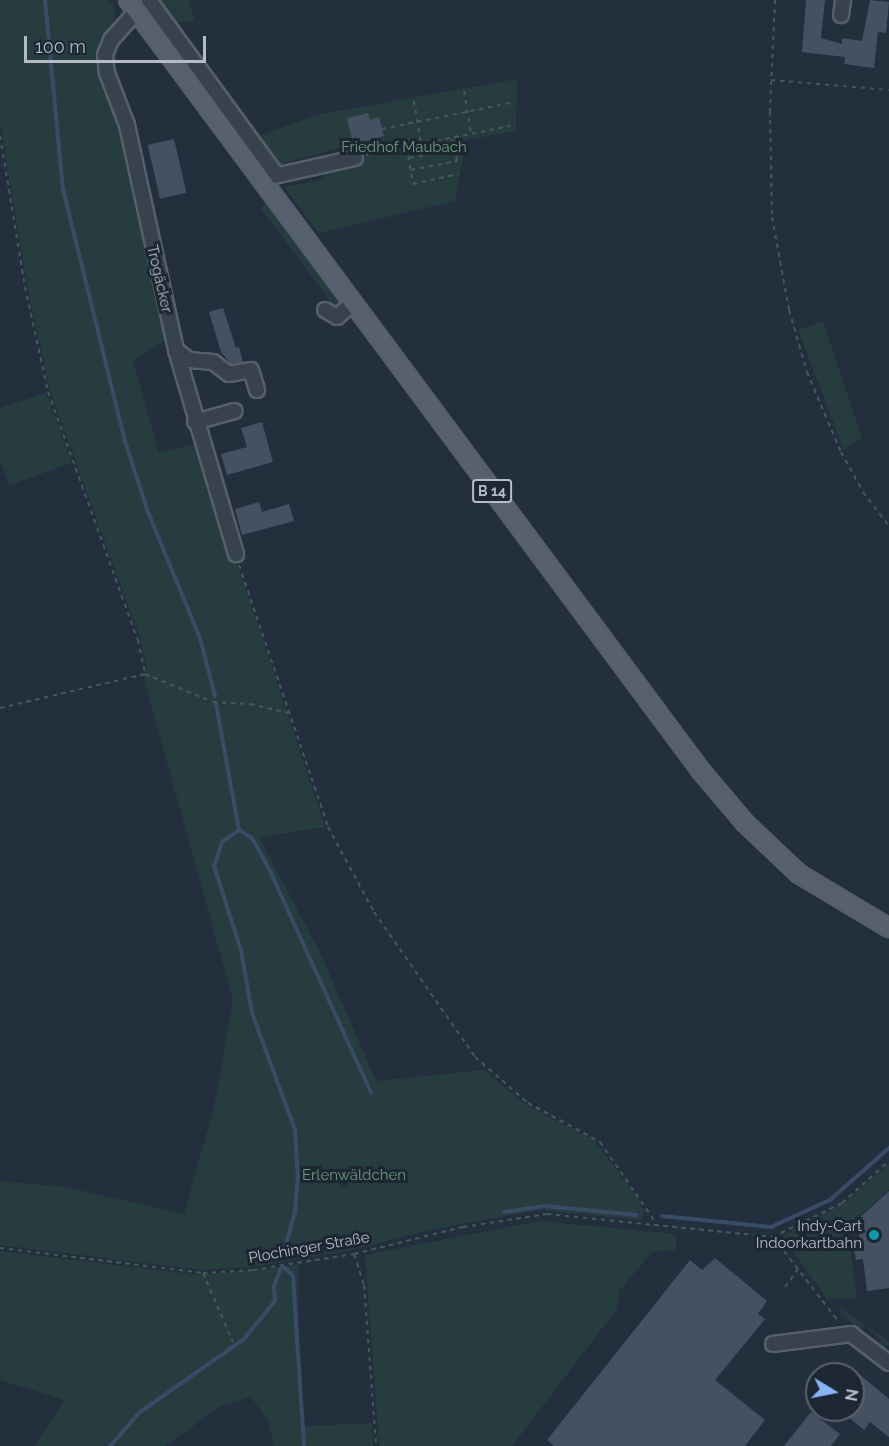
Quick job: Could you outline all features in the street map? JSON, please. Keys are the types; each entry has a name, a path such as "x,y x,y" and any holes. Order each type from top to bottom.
{"main road":[{"name":"B 14","path":"138,4 270,177 352,304 661,719 744,824 799,874 889,928"}],"street":[{"path":"841,15 843,0"},
{"name":"Trogäcker","path":"138,4 111,40 105,56 127,125 182,384 236,554"},
{"path":"270,177 355,158"},
{"path":"325,310 337,317 352,304"},
{"path":"176,350 189,360 213,362 229,375 250,370 257,390"},
{"path":"195,422 235,411"},
{"path":"773,1344 850,1334 889,1363"}],"path":[{"path":"775,0 771,80 772,217 789,310 807,372 841,452 863,492 889,526"},
{"path":"771,80 889,90"},
{"path":"464,91 471,134"},
{"path":"414,101 421,144"},
{"path":"382,129 510,103"},
{"path":"355,158 510,126"},
{"path":"0,136 25,287 48,392 138,640 146,674"},
{"path":"411,170 457,161 452,138"},
{"path":"408,147 413,184 458,174"},
{"path":"409,158 454,149"},
{"path":"236,554 328,827 347,867 450,1024 502,1083 528,1103 600,1142 656,1223"},
{"path":"0,708 146,674 213,702 250,704 290,713"},
{"path":"850,1334 773,1237 836,1207 889,1161"},
{"name":"Plochinger Straße","path":"0,1248 203,1273 253,1270 354,1254 463,1227 547,1214 656,1223 773,1237"},
{"path":"354,1254 364,1285 376,1446"},
{"path":"784,1287 798,1269"},
{"path":"203,1273 233,1342"}],"green space":[{"name":"Erlenwäldchen","path":"0,0 107,0 116,11 100,55 121,119 169,338 133,361 159,453 197,443 325,827 259,837 321,954 376,1081 484,1070 526,1105 594,1140 636,1196 645,1213 641,1220 538,1210 430,1230 356,1249 253,1267 200,1270 0,1245 0,1181 65,1187 184,1214 214,1107 233,1000 145,683 143,675 147,671 140,638 50,391 27,285 0,122"},
{"path":"153,0 189,0 195,21 172,24"},
{"name":"Friedhof Maubach","path":"517,79 516,131 466,140 455,201 319,233 284,187 325,179 323,170 356,161 352,144 279,165 254,138 316,115"},
{"path":"268,200 341,300 338,311 261,209"},
{"path":"823,321 862,438 844,450 798,330"},
{"path":"46,393 72,463 9,485 0,460 0,408"},
{"path":"889,1163 889,1189 848,1226 857,1299 827,1299 782,1236 844,1203"},
{"path":"539,1221 676,1234 676,1250 652,1252 619,1291 617,1309 512,1446 379,1446 365,1255"},
{"path":"0,1251 200,1275 299,1265 298,1376 304,1426 372,1423 373,1446 274,1446 269,1423 251,1397 221,1406 165,1446 35,1446 64,1400 0,1380"},
{"path":"841,1307 889,1342 889,1346 878,1345 881,1340 864,1325 860,1330 840,1314"}],"building":[{"path":"806,0 825,0 821,38 842,44 842,38 862,41 870,0 889,2 886,33 878,32 874,68 844,64 845,57 802,52"},
{"path":"368,113 370,120 379,117 384,136 353,144 347,118"},
{"path":"174,139 186,193 160,199 148,145"},
{"path":"223,308 243,362 231,364 221,352 209,312"},
{"path":"262,422 273,462 227,475 221,454 247,447 241,428"},
{"path":"259,502 262,512 289,504 294,521 242,535 235,509"},
{"name":"Indy-Cart Indoorkartbahn","path":"889,1191 889,1288 867,1291 863,1259 856,1260 854,1250 861,1249 857,1220"},
{"path":"715,1258 767,1301 758,1314 765,1319 715,1380 765,1420 745,1446 554,1446 547,1440 690,1260 702,1270"},
{"path":"865,1379 889,1399 889,1437 870,1422 864,1430 854,1422 865,1422"},
{"path":"805,1420 805,1422 824,1422 840,1434 831,1446 784,1446"}],"waterway":[{"path":"45,0 63,189 125,441 148,512 200,638 215,696"},
{"path":"216,704 239,830 222,842 214,866 241,950 252,1013 295,1130 298,1176 295,1212 282,1258"},
{"path":"239,830 252,838 270,871 371,1093"},
{"path":"662,1216 771,1227 830,1200 889,1148"},
{"path":"504,1212 545,1206 637,1215"},
{"path":"110,1446 140,1412 243,1340 275,1301 274,1286 281,1269 285,1268 293,1276 304,1446"}],"place":[{"name":"Indy-Cart Indoorkartbahn","path":"874,1235"}]}
